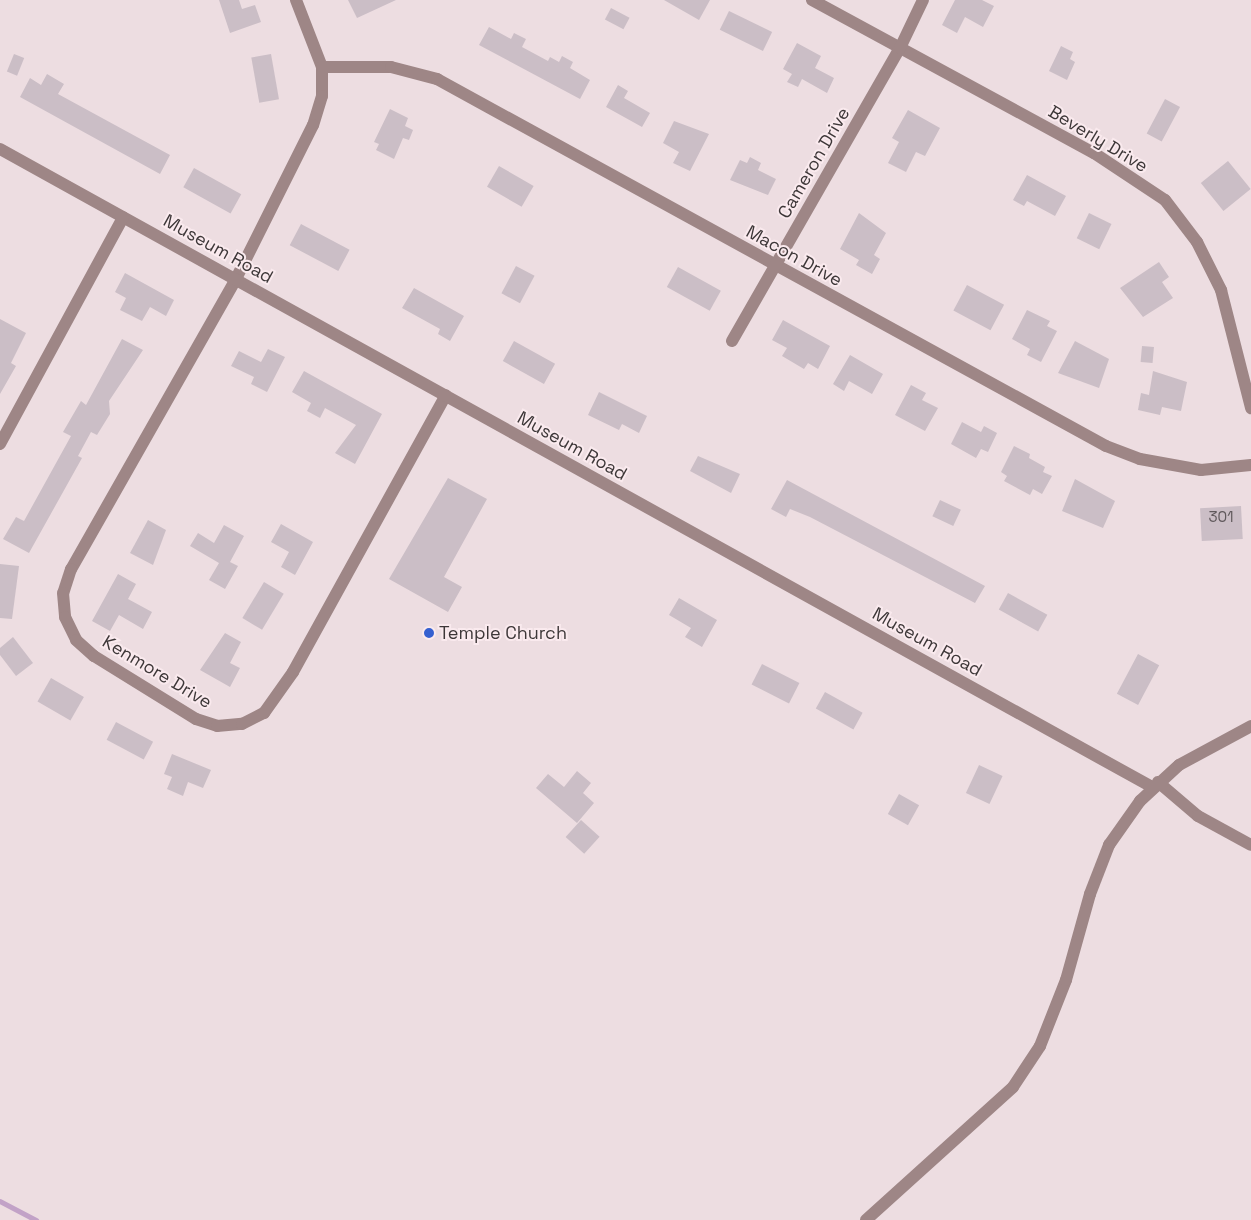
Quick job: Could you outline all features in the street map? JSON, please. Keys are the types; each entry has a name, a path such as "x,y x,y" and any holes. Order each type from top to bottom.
{"street":[{"path":"296,0 322,66"},
{"name":"Beverly Drive","path":"812,0 1094,153 1165,200 1197,242 1221,290 1251,408"},
{"name":"Cameron Drive","path":"732,341 900,48 923,0"},
{"name":"Macon Drive","path":"322,66 391,67 438,79 1106,446 1140,459 1201,470 1251,465"},
{"name":"Kenmore Drive","path":"322,66 322,96 313,125 236,279 71,569 63,593 65,617 76,640 94,656 196,719 217,726 242,724 264,713 280,694 446,395"},
{"name":"Museum Road","path":"0,149 1127,773 1155,785 1198,816 1251,845"},
{"path":"0,444 123,217"},
{"path":"866,1220 1013,1087 1040,1046 1066,980 1090,894 1109,845 1155,785 1178,765 1251,726"}],"building":[{"path":"219,0 239,0 242,9 255,5 261,22 230,33"},
{"path":"348,0 396,0 357,18"},
{"path":"664,0 710,0 699,20"},
{"path":"955,0 982,0 994,6 983,27 965,17 957,33 942,25"},
{"path":"611,8 630,18 623,29 605,19"},
{"path":"729,11 772,32 763,51 720,30"},
{"path":"489,27 511,39 514,33 526,39 522,47 548,61 550,57 559,62 562,56 573,62 570,68 590,80 580,99 479,45"},
{"path":"797,43 821,56 815,68 834,78 827,93 802,79 798,87 787,82 792,74 783,69"},
{"path":"1061,46 1073,52 1070,59 1075,62 1067,80 1049,71"},
{"path":"14,54 24,58 17,76 7,72"},
{"path":"271,54 279,99 259,103 251,57"},
{"path":"47,74 64,84 58,94 170,155 160,174 20,97 30,78 41,85"},
{"path":"618,85 628,91 624,98 650,113 642,127 606,107"},
{"path":"1165,99 1180,107 1162,141 1147,133"},
{"path":"390,109 408,118 405,126 413,130 409,140 403,138 394,159 376,150 379,144 374,142"},
{"path":"908,110 940,128 925,156 916,152 906,172 888,163 899,142 892,138"},
{"path":"674,121 709,134 690,171 673,163 679,152 663,143"},
{"path":"750,157 761,163 758,170 776,179 768,195 730,180 740,160 747,163"},
{"path":"1228,161 1251,189 1223,211 1201,183"},
{"path":"499,166 534,186 522,207 487,187"},
{"path":"194,168 241,194 231,213 183,187"},
{"path":"1027,175 1066,196 1055,216 1027,201 1024,206 1013,200"},
{"path":"859,213 886,233 874,255 880,259 872,274 856,265 859,260 840,249"},
{"path":"1089,213 1111,224 1099,249 1077,238"},
{"path":"301,224 350,250 338,271 290,245"},
{"path":"1159,262 1169,277 1162,282 1173,298 1143,317 1120,288"},
{"path":"516,266 535,276 520,303 501,293"},
{"path":"678,267 721,291 710,311 667,287"},
{"path":"125,273 174,300 166,316 150,307 142,321 120,310 126,298 115,292"},
{"path":"967,285 1004,305 990,330 953,311"},
{"path":"414,288 464,316 450,341 438,334 440,329 402,308"},
{"path":"1027,310 1050,321 1047,326 1057,331 1041,362 1027,355 1030,349 1012,339"},
{"path":"0,319 26,333 11,363 16,366 0,394"},
{"path":"783,320 830,346 818,369 808,363 804,369 782,356 787,348 772,340"},
{"path":"122,339 143,350 109,401 110,414 97,435 91,432 78,456 82,458 29,553 3,539 16,517 24,521 71,436 63,432 81,401 86,405"},
{"path":"514,341 555,364 544,384 503,361"},
{"path":"1075,341 1109,359 1099,388 1058,373"},
{"path":"1142,346 1154,347 1153,363 1141,362"},
{"path":"268,349 285,357 267,392 251,384 254,377 231,366 239,351 261,362"},
{"path":"850,355 883,374 872,394 849,381 844,391 833,384"},
{"path":"304,371 382,414 355,464 335,453 356,425 325,408 320,418 307,411 311,403 292,392"},
{"path":"1153,371 1187,382 1181,411 1162,407 1160,415 1138,410 1141,393 1149,395"},
{"path":"911,385 926,393 922,400 938,408 925,431 895,415"},
{"path":"599,392 647,416 639,433 622,424 619,430 588,415"},
{"path":"962,422 981,432 984,426 997,433 988,452 981,449 976,458 951,444"},
{"path":"1014,446 1030,454 1029,458 1045,467 1043,472 1052,476 1042,494 1033,489 1030,495 1004,481 1007,476 1001,472"},
{"path":"698,456 740,474 731,493 690,471"},
{"path":"448,478 487,499 444,577 462,587 448,612 389,579"},
{"path":"1075,479 1115,501 1103,528 1062,511"},
{"path":"787,480 985,586 975,603 810,517 790,509 786,517 771,509"},
{"path":"940,500 961,510 953,526 932,516"},
{"path":"1241,506 1243,539 1202,541 1200,508"},
{"path":"148,520 166,530 153,565 130,553"},
{"path":"281,524 313,542 295,575 281,567 289,552 271,542"},
{"path":"224,525 244,536 230,562 238,566 225,589 209,580 219,563 190,546 198,533 214,543"},
{"path":"0,564 19,566 12,619 0,618"},
{"path":"118,574 136,584 128,599 152,612 143,629 119,615 110,631 92,621"},
{"path":"264,582 284,594 262,630 242,618"},
{"path":"1008,593 1047,615 1038,631 999,610"},
{"path":"679,598 717,620 702,647 685,637 691,628 669,615"},
{"path":"225,633 241,642 230,663 240,668 230,687 200,670"},
{"path":"13,637 33,663 16,676 0,655 0,648"},
{"path":"1138,654 1159,665 1138,705 1117,694"},
{"path":"762,664 799,683 789,704 752,684"},
{"path":"51,678 84,697 70,720 38,701"},
{"path":"825,692 863,713 853,729 816,709"},
{"path":"116,722 153,742 144,759 107,740"},
{"path":"172,754 211,770 203,788 188,782 183,796 167,789 172,777 164,774"},
{"path":"979,765 1003,776 989,804 966,793"},
{"path":"577,771 591,783 583,793 594,803 577,823 536,788 548,774 564,787"},
{"path":"899,794 919,805 908,825 888,814"},
{"path":"581,820 600,837 584,854 566,837"}],"waterway":[{"path":"0,1201 36,1220"}],"place":[{"name":"Temple Church","path":"429,633"}]}
